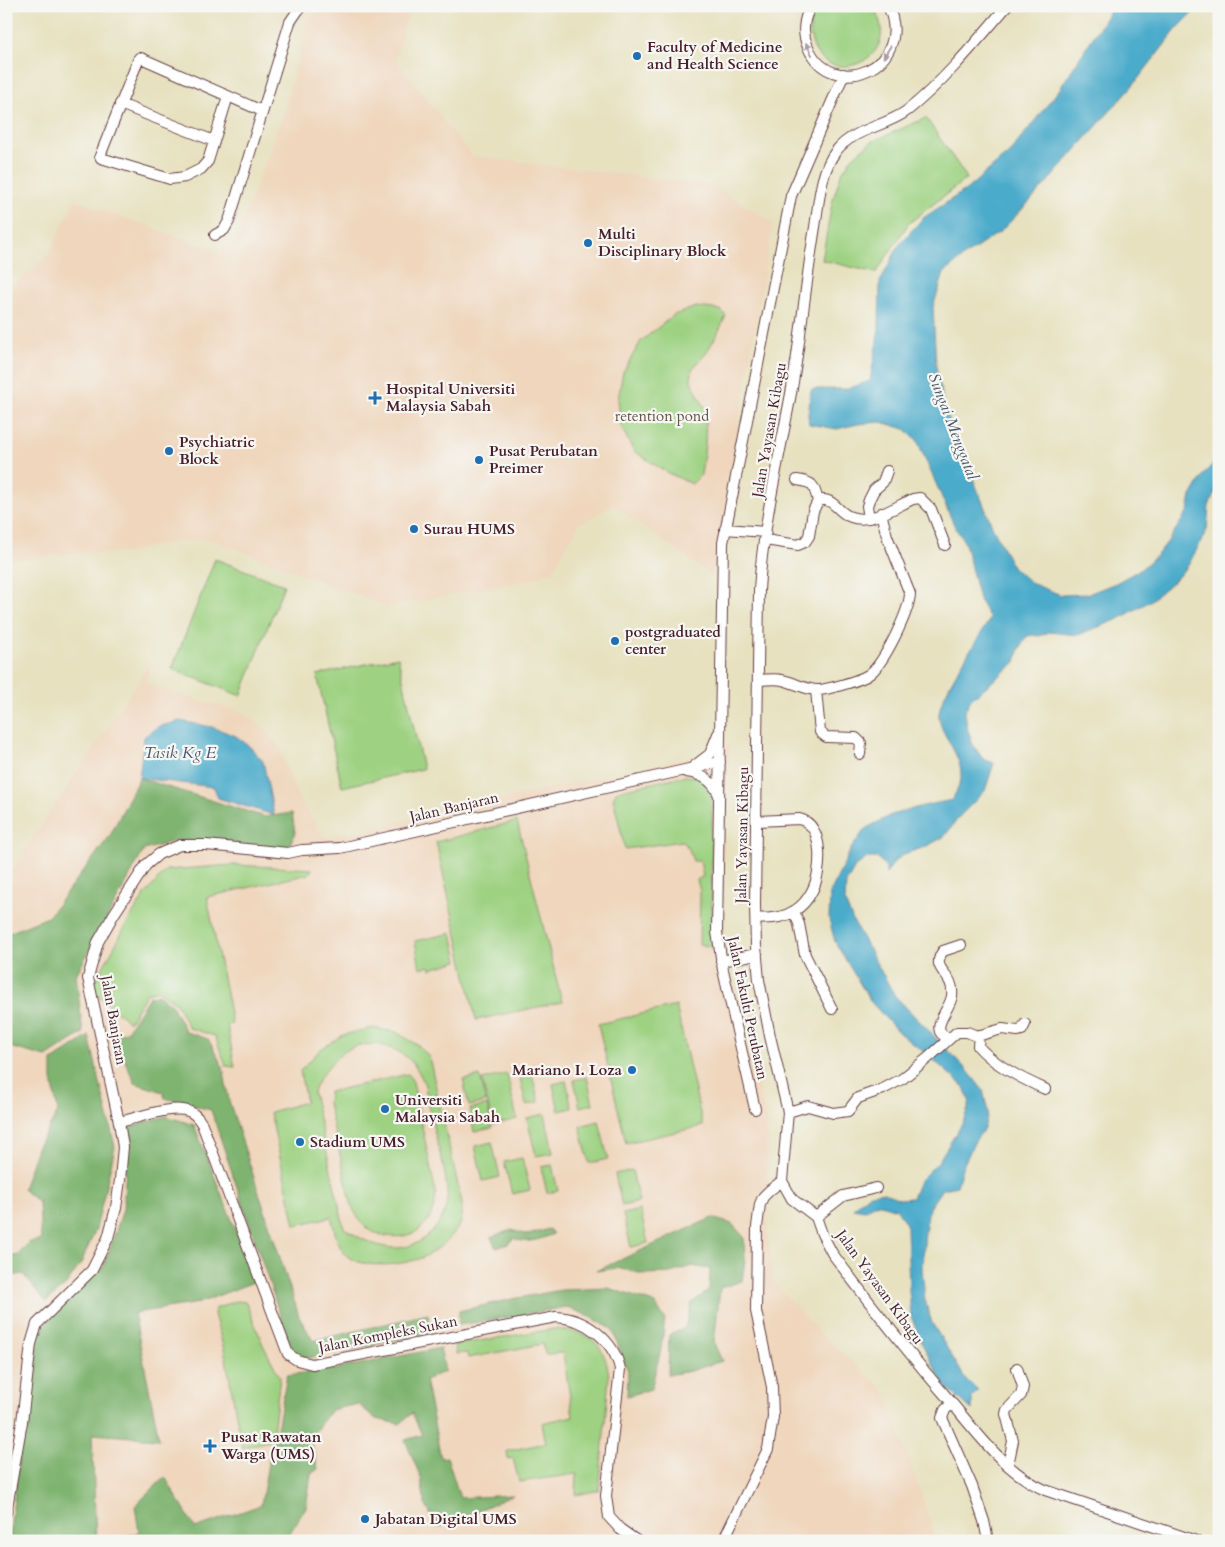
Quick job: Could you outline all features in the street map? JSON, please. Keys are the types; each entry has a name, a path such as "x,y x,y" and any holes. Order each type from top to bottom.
{"street":[{"path":"215,235 224,230 229,221 290,22 301,6"},
{"path":"811,6 804,26 805,40 810,54 825,68 844,74 866,72 876,66 890,49 894,39 894,28 888,6"},
{"name":"Jalan Yayasan Kibagu","path":"782,1181 788,1112 763,1008 756,954 759,590 765,536 792,388 820,194 830,161 841,146 854,136 895,118 908,109 946,76 1007,6"},
{"path":"228,96 208,161 205,165 185,177 170,179 101,158 100,156 139,58 228,96 262,111"},
{"name":"Jalan Fakulti Perubatan","path":"755,1109 721,961 717,932 723,544 791,196 844,74"},
{"path":"120,104 214,141"},
{"path":"869,518 867,506 869,500 874,490 883,482 887,471"},
{"path":"725,529 765,536 798,545 805,542 809,536 813,511 818,501 813,485 809,482 797,480"},
{"path":"818,501 824,499 831,501 850,517 869,518 913,499 920,498 931,508 945,545"},
{"path":"759,680 781,680 816,690 867,676 875,669 887,652 910,602 907,583 887,536 881,513"},
{"path":"816,690 820,732 826,737 856,738 861,743 860,754"},
{"path":"683,771 710,754 720,728"},
{"name":"Jalan Banjaran","path":"6,1513 22,1422 33,1337 37,1324 92,1270 108,1238 116,1208 123,1147 88,978 98,942 146,865 159,854 180,845 206,845 288,853 302,850 340,848 720,762"},
{"path":"683,771 704,777 713,783 719,794"},
{"path":"756,919 784,916 805,902 817,880 820,847 810,824 806,820 758,821"},
{"path":"794,911 799,924 805,955 832,1009"},
{"path":"946,1041 940,1033 939,1027 952,994 951,983 939,968 939,959 943,951 961,945"},
{"path":"721,961 756,954"},
{"path":"788,1112 808,1106 833,1114 848,1111 858,1098 892,1085 961,1031 979,1036 1002,1029 1022,1030 1025,1024"},
{"path":"979,1036 978,1046 993,1060 1045,1089"},
{"name":"Jalan Kompleks Sukan","path":"119,1122 174,1109 189,1111 197,1116 202,1124 288,1354 297,1360 312,1364 556,1318 581,1323 607,1341 618,1357 620,1369 606,1496 609,1517 620,1529 637,1541"},
{"path":"723,1541 768,1449 773,1417 772,1387 756,1311 757,1227 760,1204 763,1197 782,1181 792,1200 816,1217 843,1196 876,1188"},
{"name":"Jalan Yayasan Kibagu","path":"816,1217 822,1234 838,1260 923,1370 974,1431 1024,1479 1045,1490 1196,1541"},
{"path":"1008,1465 1013,1441 1006,1414 1007,1410 1021,1395 1023,1387 1017,1368"},
{"path":"952,1403 945,1410 942,1418 972,1486 984,1521 988,1541"}],"shaded area":[{"name":"Hospital Universiti Malaysia Sabah","path":"321,6 411,6 395,59 472,156 714,186 773,223 713,576 613,505 579,524 553,570 534,579 388,607 207,538 153,546 124,553 75,553 6,561 6,292 49,254 75,200 215,250 234,246 284,111 308,19"},
{"name":"Universiti Malaysia Sabah","path":"152,661 145,683 245,714 265,730 276,743 300,800 325,838 684,759 730,745 723,879 726,950 767,1120 768,1240 774,1282 818,1331 885,1391 937,1541 6,1541 6,878"}],"green space":[{"path":"821,6 872,6 881,25 880,42 872,54 860,63 845,66 830,64 818,55 811,38 810,25"},
{"path":"926,118 967,178 908,224 876,273 822,260 832,203 841,174 852,158 871,142"},
{"name":"retention pond","path":"696,307 721,310 726,316 716,337 692,369 691,381 706,410 705,445 701,475 692,484 668,473 634,451 621,427 618,400 623,372 641,341 674,315"},
{"path":"215,559 284,585 241,696 172,669"},
{"path":"398,657 423,769 342,787 317,675"},
{"path":"683,776 702,778 712,794 712,919 714,948 699,944 700,891 697,880 703,876 700,861 693,861 689,849 682,841 625,849 613,798 617,791"},
{"path":"139,778 265,817 292,813 295,833 288,848 179,840 144,850 76,975 83,1033 46,1057 6,1046 6,934 48,917 110,836"},
{"path":"517,821 562,1002 476,1020 436,842"},
{"path":"234,865 312,869 309,874 207,897 232,1023 227,1025 235,1067 226,1066 215,1036 189,1028 176,1003 158,990 147,993 129,1022 91,989 129,920 145,895 166,870"},
{"path":"452,933 458,961 431,969 430,966 420,968 415,941"},
{"path":"158,994 171,1004 186,1032 208,1039 223,1067 229,1101 299,1316 313,1341 428,1314 432,1333 307,1358 292,1350 211,1110 165,1098 163,1092 135,1083 114,1037 127,1031 149,997"},
{"path":"676,1006 703,1126 626,1143 598,1024"},
{"name":"Stadium UMS","path":"372,1028 396,1032 419,1046 429,1057 462,1203 462,1215 456,1231 438,1249 421,1258 405,1263 376,1265 366,1264 350,1258 342,1250 331,1217 295,1225 270,1112 306,1102 300,1071 321,1049 343,1035","holes":["377,1044 407,1057 421,1076 425,1085 447,1191 443,1216 433,1230 412,1245 394,1248 376,1245 344,1228 313,1092 319,1079 343,1053 356,1046"]},
{"path":"89,1036 115,1147 96,1229 81,1263 66,1285 46,1302 23,1274 6,1277 6,1255 17,1256 30,1242 41,1240 39,1203 23,1189 37,1148 58,1112 52,1080 52,1061"},
{"path":"408,1074 413,1082 436,1198 430,1216 421,1228 408,1235 393,1237 378,1234 368,1229 352,1207 328,1103 329,1092"},
{"path":"507,1074 517,1119 493,1125 482,1080"},
{"path":"532,1075 539,1102 526,1105 520,1078"},
{"path":"480,1076 486,1102 469,1106 463,1080"},
{"path":"587,1077 593,1104 580,1107 574,1080"},
{"path":"566,1081 572,1108 559,1111 553,1084"},
{"path":"487,1105 492,1128 474,1132 470,1109"},
{"path":"545,1114 553,1153 536,1156 527,1118"},
{"path":"166,1116 194,1125 256,1281 199,1303 134,1313 159,1439 92,1434 96,1541 9,1541 33,1343 48,1321 104,1266 123,1210 129,1127"},
{"path":"599,1121 608,1159 589,1163 580,1126"},
{"path":"492,1142 500,1177 483,1181 475,1146"},
{"path":"522,1158 530,1190 512,1194 504,1162"},
{"path":"552,1165 558,1191 547,1193 541,1167"},
{"path":"632,1170 639,1202 622,1206 615,1174"},
{"path":"640,1210 648,1243 631,1247 623,1214"},
{"path":"712,1218 732,1224 744,1237 745,1260 742,1281 720,1288 714,1343 722,1361 690,1371 668,1375 669,1335 685,1328 692,1303 709,1290 710,1269 692,1266 670,1273 644,1274 617,1268 596,1271"},
{"path":"549,1229 553,1234 544,1238 523,1241 514,1238 508,1244 496,1248 491,1237 511,1230 528,1235"},
{"path":"608,1288 654,1303 665,1319 661,1349 651,1389 627,1396 628,1371 612,1329 567,1307 459,1325 459,1311 562,1290"},
{"path":"236,1301 246,1302 263,1345 280,1377 272,1440 242,1448 225,1353 214,1314 215,1309"},
{"path":"554,1329 576,1332 592,1340 603,1353 609,1376 599,1490 576,1495 577,1474 519,1482 513,1458 508,1459 507,1451 546,1443 542,1423 573,1416 563,1353 546,1354 542,1344 468,1358 467,1353 456,1354 454,1345"},
{"path":"440,1348 445,1371 425,1380 441,1458 447,1457 460,1498 513,1495 438,1528 425,1504 421,1478 405,1440 422,1435 412,1413 400,1424 376,1419 358,1404 331,1410 310,1438 318,1469 311,1474 306,1507 285,1541 112,1541 139,1532 135,1506 165,1477 195,1528 261,1505 287,1375 336,1369"}],"water":[{"path":"1112,6 1199,6 1176,30 1134,84 1034,197 1001,231 963,257 944,273 933,307 936,366 944,407 993,528 1013,568 1033,584 1061,595 1088,594 1116,583 1141,569 1157,555 1169,540 1188,511 1191,496 1204,474 1219,457 1219,483 1209,506 1207,530 1189,564 1176,579 1150,601 1119,619 1078,635 1049,632 1039,636 1031,635 1026,637 1019,650 1016,662 971,699 965,711 967,727 973,745 983,759 994,763 985,791 959,817 944,837 925,847 904,854 894,862 886,874 886,867 878,858 867,858 855,867 846,883 845,902 853,921 895,996 967,1070 983,1090 988,1112 984,1129 975,1141 962,1168 957,1186 942,1189 929,1208 922,1268 925,1301 932,1323 965,1378 978,1391 972,1397 972,1410 944,1385 920,1340 911,1316 907,1226 897,1209 877,1203 865,1210 853,1208 870,1194 884,1192 899,1199 912,1198 919,1181 938,1162 963,1122 970,1103 964,1087 928,1055 899,1033 871,1002 835,942 829,919 830,893 851,849 865,829 891,815 952,800 961,779 961,770 956,755 941,726 939,718 940,709 951,683 990,619 979,599 965,543 955,527 917,440 905,429 881,422 858,424 837,429 809,424 808,415 811,390 847,389 870,381 879,329 880,282 899,245 923,218 967,189 1011,151 1059,90"},
{"name":"Tasik Kg E","path":"180,721 212,727 236,736 249,746 263,761 274,815 218,798 214,787 139,778 144,737 157,727"}],"place":[{"name":"Faculty of Medicine and Health Science","path":"637,56"},
{"name":"Multi Disciplinary Block","path":"588,243"},
{"name":"Hospital Universiti Malaysia Sabah","path":"375,398"},
{"name":"Psychiatric Block","path":"169,451"},
{"name":"Pusat Perubatan Preimer","path":"479,460"},
{"name":"Surau HUMS","path":"414,529"},
{"name":"postgraduated center","path":"615,641"},
{"name":"Mariano I. Loza","path":"632,1070"},
{"name":"Universiti Malaysia Sabah","path":"385,1109"},
{"name":"Stadium UMS","path":"300,1142"},
{"name":"Pusat Rawatan Warga (UMS)","path":"210,1446"},
{"name":"Jabatan Digital UMS","path":"365,1519"}],"water label":[{"name":"Sungai Menggatal","path":"954,426"}]}
